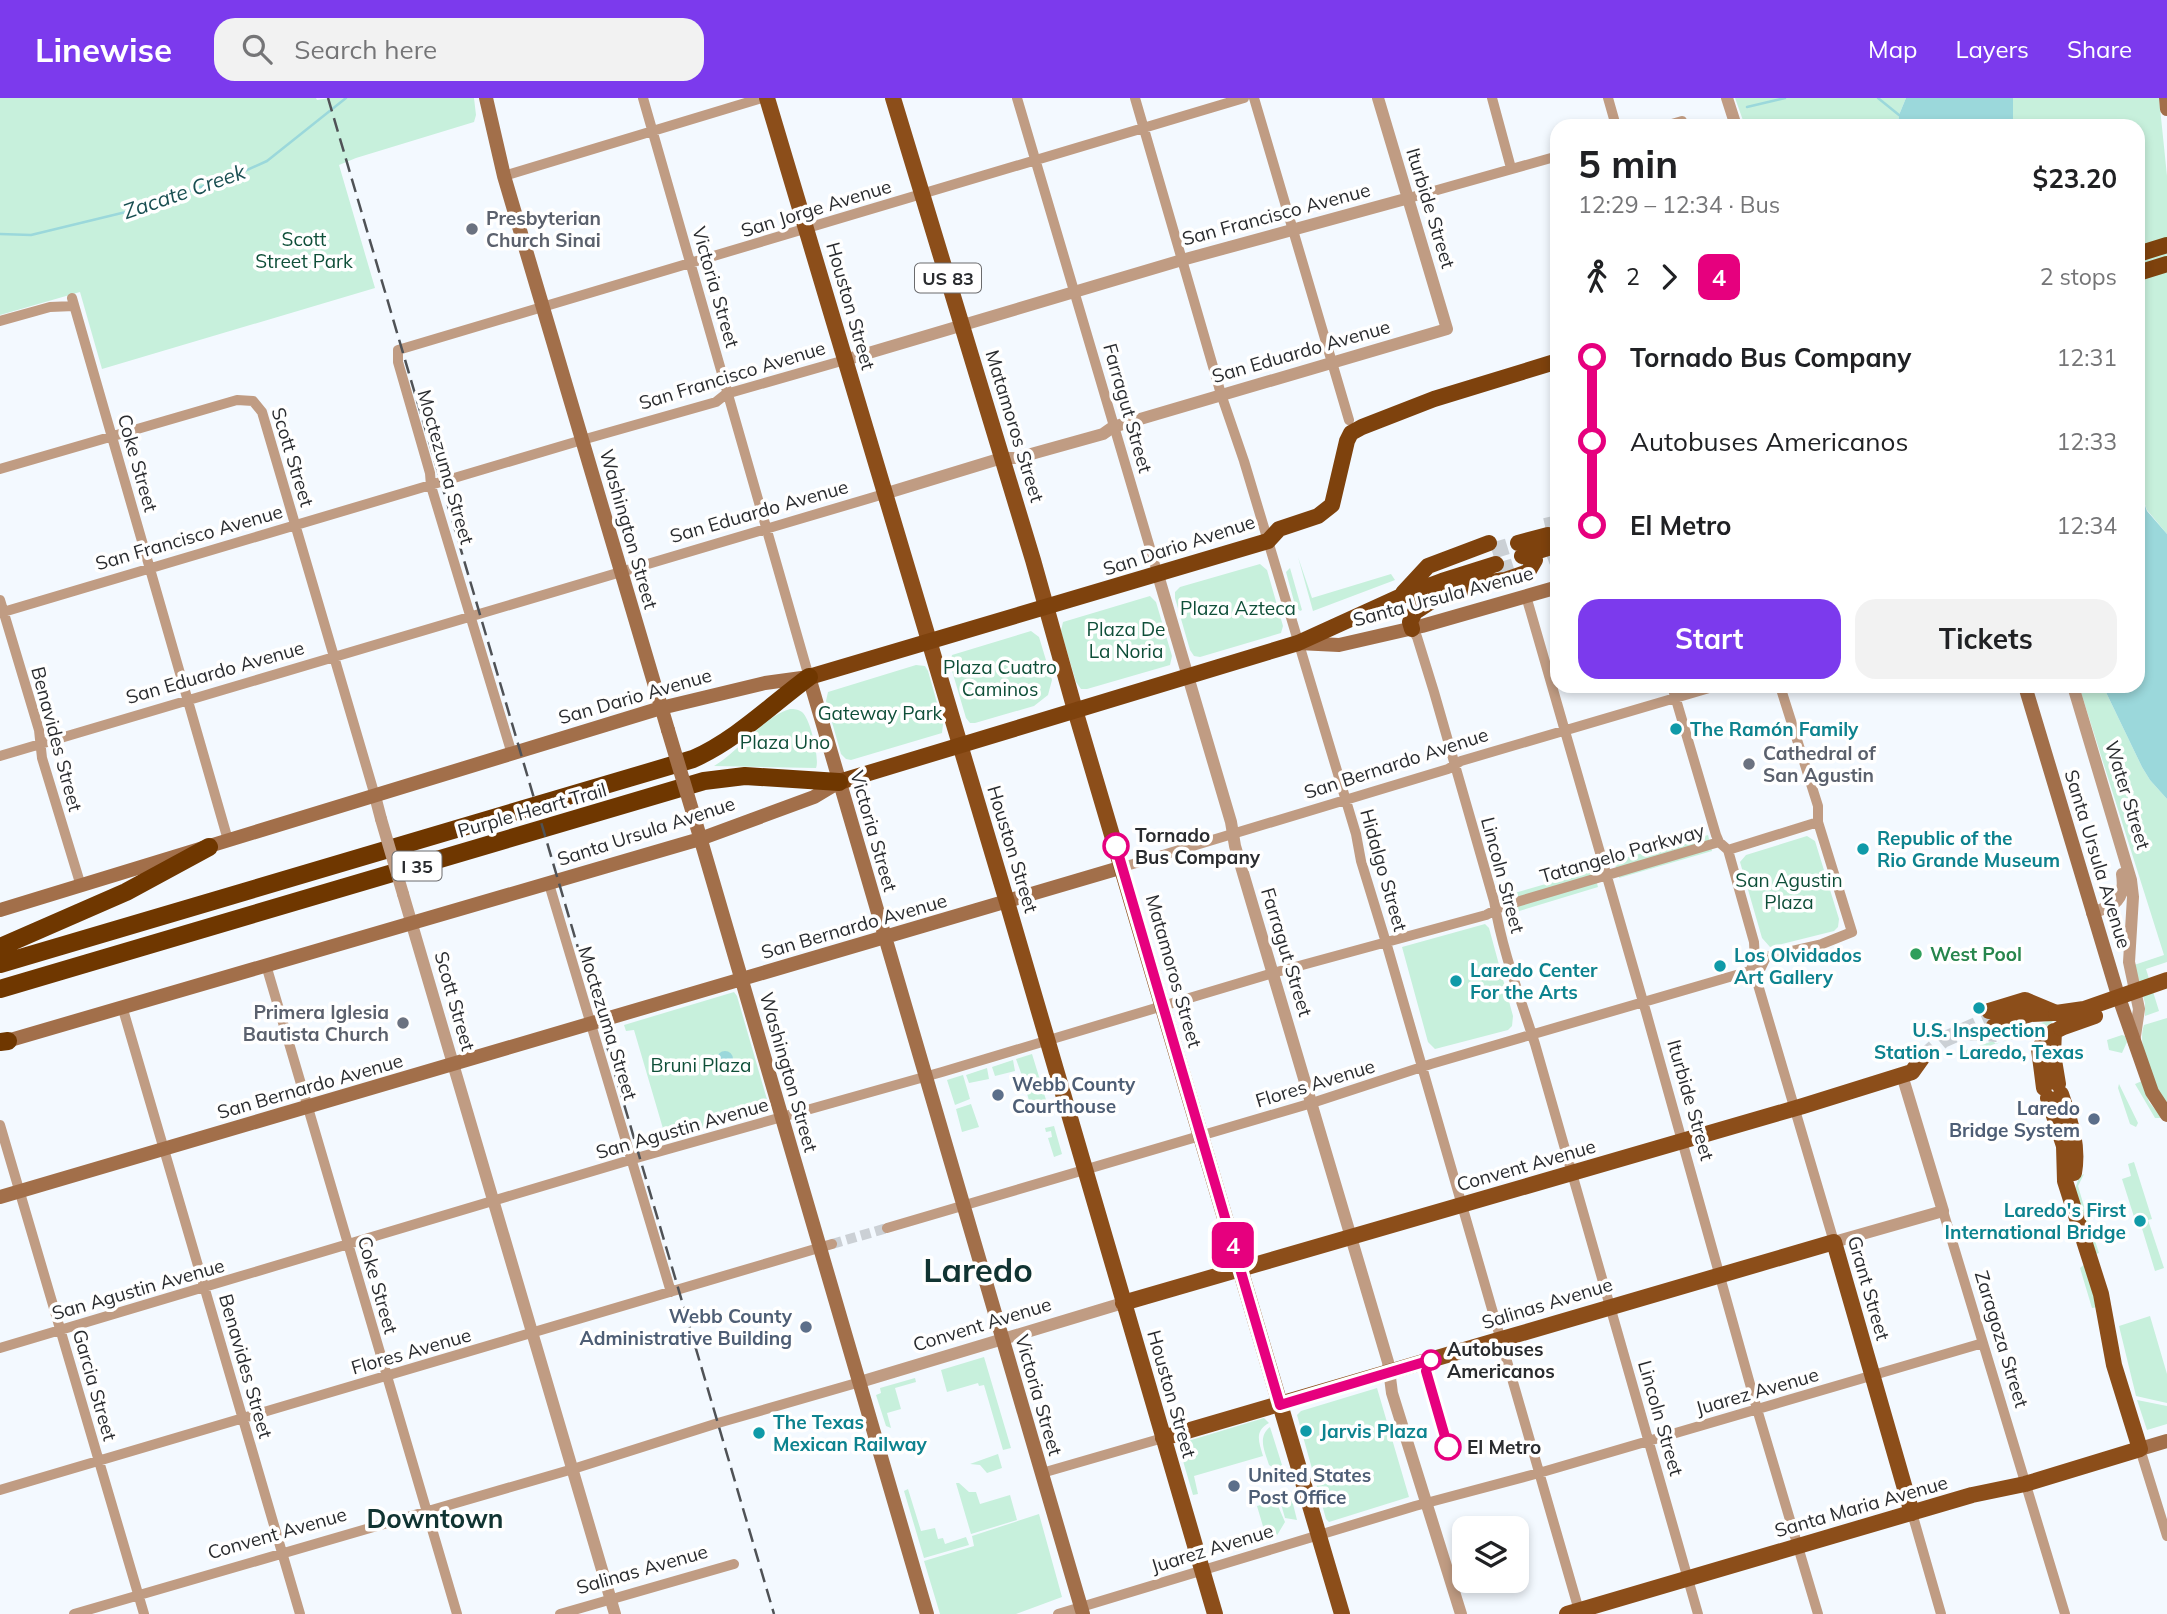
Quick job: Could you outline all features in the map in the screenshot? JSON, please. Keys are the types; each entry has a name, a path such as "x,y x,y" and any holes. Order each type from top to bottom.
{"highway":[{"path":"2145,241 2167,234"},
{"path":"2145,252 2167,245"},
{"path":"2145,270 2167,264"},
{"name":"San Dario Avenue","path":"809,677 1158,575 1273,535 1318,516 1332,505 1351,433 1434,399 1550,363"},
{"path":"1399,597 1447,593 1524,573 1532,568 1534,547"},
{"name":"Santa Ursula Avenue","path":"839,782 1298,643 1494,557"},
{"path":"1412,629 1410,622 1415,612 1447,593"},
{"name":"Purple Heart Trail","path":"0,964 693,759 712,751 809,677"},
{"name":"Purple Heart Trail","path":"0,989 704,781 745,776 839,782"},
{"path":"0,947 126,892 209,846"}],"main road":[{"name":"Washington Street","path":"486,98 504,176 782,1117 826,1246 860,1382 927,1614"},
{"name":"Houston Street","path":"764,98 807,229 1215,1614"},
{"name":"Matamoros Street","path":"893,98 1047,608 1342,1614"},
{"path":"2166,98 2167,109"},
{"name":"Santa Ursula Avenue","path":"1298,643 1339,645 1412,629 1550,589"},
{"name":"San Dario Avenue","path":"0,910 661,708 765,683 809,677"},
{"name":"Victoria Street","path":"809,677 1082,1611"},
{"name":"Santa Ursula Avenue","path":"2027,693 2090,907 2131,1020 2134,1043 2152,1092 2167,1115"},
{"name":"Santa Ursula Avenue","path":"3,1042 700,839 814,797 839,782"},
{"name":"San Bernardo Avenue","path":"0,1197 1123,867"},
{"path":"2140,1449 2114,1364 2101,1294 2065,1181 2064,1146 2053,1091 2039,1049 2041,1042 2057,1024 2084,1009 2167,980"},
{"path":"1993,1022 2028,1007 2057,1024 2167,991"},
{"path":"1907,1074 1922,1058"},
{"name":"Convent Avenue","path":"1123,1303 1683,1142 1907,1074"},
{"name":"Salinas Avenue","path":"1163,1438 1834,1242"},
{"name":"Grant Street","path":"1834,1242 1912,1513"},
{"name":"Santa Maria Avenue","path":"1575,1613 1688,1577 1972,1495 2025,1484 2167,1441"}],"street":[{"name":"Victoria Street","path":"643,98 809,677"},
{"path":"504,176 764,98"},
{"name":"Farragut Street","path":"1017,98 1189,677 1390,1372 1392,1393 1461,1614"},
{"name":"Hidalgo Street","path":"1135,98 1222,394 1273,535 1298,643 1346,800 1504,1349 1575,1613"},
{"name":"San Jorge Avenue","path":"398,350 691,265 1244,98"},
{"path":"1254,98 1349,420"},
{"name":"Iturbide Street","path":"1378,98 1447,329"},
{"path":"1492,98 1511,168"},
{"path":"1608,98 1614,119"},
{"path":"1727,98 1734,119"},
{"name":"San Francisco Avenue","path":"2,613 716,402 726,394 1182,260 1550,158"},
{"name":"Coke Street","path":"0,321 73,302 228,840"},
{"name":"San Eduardo Avenue","path":"0,756 1002,458 1017,458 1103,434 1113,427 1447,329"},
{"name":"Moctezuma Street","path":"398,350 398,362 430,473 431,486 512,754"},
{"name":"Scott Street","path":"113,436 237,400 253,401 261,412 615,1614"},
{"path":"0,469 113,436"},
{"name":"Iturbide Street","path":"1526,596 1550,678"},
{"name":"Benavides Street","path":"0,600 38,730 42,758 81,886"},
{"name":"Lincoln Street","path":"1412,629 1417,637 1455,766 1504,946 1699,1614"},
{"name":"Iturbide Street","path":"1554,693 1757,1409 1818,1614"},
{"path":"1674,693 1719,842 1728,850 1818,822"},
{"name":"San Bernardo Avenue","path":"1123,867 1455,766 1461,761 1565,729 1692,693"},
{"path":"1754,972 1766,957 1822,944 1852,932 1818,822 1818,806 1782,693"},
{"name":"Water Street","path":"2068,693 2123,876 2124,887 2118,901 2110,907 2090,907"},
{"name":"Water Street","path":"2075,693 2131,880 2133,907 2129,962 2139,1009 2131,1020"},
{"name":"Tatangelo Parkway","path":"1495,910 1719,842"},
{"name":"Grant Street","path":"1728,850 1754,942 1754,972 1834,1242"},
{"name":"Moctezuma Street","path":"549,884 671,1292"},
{"name":"San Agustin Avenue","path":"0,1348 631,1160 1273,973 1403,939 1495,910"},
{"name":"Grant Street","path":"1754,942 1766,957"},
{"name":"Coke Street","path":"266,965 457,1614"},
{"name":"Flores Avenue","path":"887,1228 1422,1067 1754,972"},
{"name":"Benavides Street","path":"122,1006 300,1614"},
{"name":"Zaragoza Street","path":"1907,1074 1943,1210 2065,1614"},
{"name":"Garcia Street","path":"0,1125 144,1614"},
{"name":"Salinas Avenue","path":"1834,1242 1943,1210"},
{"name":"Flores Avenue","path":"0,1490 826,1246"},
{"name":"Convent Avenue","path":"74,1614 573,1469 718,1423 1123,1303"},
{"name":"Juarez Avenue","path":"1058,1614 1082,1611 1202,1569 1318,1534 1539,1473 1983,1343"},
{"name":"Salinas Avenue","path":"1042,1473 1163,1438"},
{"path":"2140,1449 2167,1536"},
{"name":"Grant Street","path":"1912,1513 1941,1614"},
{"name":"Salinas Avenue","path":"560,1614 734,1564"}],"green space":[{"name":"Scott Street Park","path":"0,98 474,98 476,115 474,122 339,165 375,288 102,369 80,292 0,315"},
{"path":"1735,98 1906,98 1899,119 1742,119"},
{"path":"2013,98 2159,98 2167,176 2167,534 2145,505 2145,119 2013,119"},
{"path":"1298,557 1312,598 1391,574 1395,580 1313,611"},
{"name":"Plaza Azteca","path":"1260,564 1267,570 1283,626 1281,633 1200,657 1194,656 1190,650 1175,592 1180,587"},
{"path":"1290,568 1302,610 1300,611 1295,605 1286,572"},
{"name":"Plaza De La Noria","path":"1150,596 1156,602 1172,656 1170,665 1081,689 1076,682 1061,631 1063,622"},
{"name":"Gateway Park","path":"1031,631 1039,637 1052,680 1048,695 1034,706 970,723 966,718 950,664 952,655"},
{"name":"Gateway Park","path":"916,665 925,666 928,671 943,724 942,733 851,760 846,759 841,754 826,701 828,692"},
{"path":"2081,693 2106,693 2142,767 2167,799 2167,962 2146,969 2159,1011 2145,1016 2145,1003 2134,965 2164,955"},
{"name":"Gateway Park","path":"790,709 802,712 808,722 815,748 816,768 714,766 770,719"},
{"path":"1708,835 1712,851 1619,878 1614,861"},
{"name":"San Agustin Plaza","path":"1807,836 1815,841 1839,919 1838,927 1834,931 1770,947 1762,938 1740,862 1746,855"},
{"path":"1593,868 1598,887 1506,915 1501,895 1591,871"},
{"path":"1485,924 1489,928 1513,1016 1512,1026 1508,1030 1435,1049 1428,1042 1402,947"},
{"name":"Bruni Plaza","path":"734,992 770,1110 660,1141 657,1135 664,1132 634,1030 626,1031 624,1025"},
{"path":"2167,1018 2167,1106 2148,1067 2142,1034 2144,1025"},
{"path":"2054,1020 2032,1040 2025,1038 2000,1043 2038,1024"},
{"path":"2122,1035 2127,1042 2122,1053 2109,1050 2107,1040"},
{"path":"1993,1041 1996,1044 1962,1056 1957,1053"},
{"path":"1032,1054 1040,1080 1025,1084 1016,1059"},
{"path":"1013,1060 1015,1071 995,1076 992,1067"},
{"path":"987,1068 989,1079 969,1083 966,1075"},
{"path":"963,1075 970,1099 955,1105 947,1080"},
{"path":"2142,1081 2149,1102 2162,1118 2155,1118 2135,1084"},
{"path":"1041,1084 1048,1106 1032,1111 1026,1090"},
{"path":"2119,1084 2138,1123 2136,1127 2130,1124"},
{"path":"971,1104 979,1127 962,1132 956,1109"},
{"path":"1054,1126 1062,1154 1054,1157 1048,1138 1052,1137 1051,1131 1046,1132 1045,1128"},
{"path":"2134,1162 2152,1219 2148,1220 2164,1268 2155,1271 2140,1222 2136,1223 2122,1179 2131,1176 2128,1164"},
{"path":"2084,1174 2078,1186 2086,1213 2085,1219 2088,1219 2099,1253 2096,1254 2075,1189 2079,1177"},
{"path":"2085,1264 2098,1307 2092,1308 2080,1268"},
{"path":"2150,1316 2167,1374 2167,1403 2136,1396 2119,1326"},
{"path":"984,1357 1011,1448 1003,1450 984,1385 979,1386 978,1383 947,1392 941,1370"},
{"path":"915,1378 916,1382 895,1388 901,1409 887,1413 891,1428 886,1426 876,1395 881,1393 880,1388"},
{"name":"Jarvis Plaza","path":"1377,1388 1409,1497 1329,1522 1297,1415 1301,1411"},
{"path":"2137,1400 2167,1406 2167,1424 2147,1430"},
{"path":"1264,1418 1269,1423 1259,1433 1263,1456 1194,1476 1198,1494 1193,1495 1178,1444"},
{"path":"1270,1427 1282,1465 1275,1469 1269,1465 1263,1445 1264,1435"},
{"path":"998,1454 1002,1468 987,1473 980,1465 970,1464"},
{"path":"956,1483 969,1492 976,1492 980,1504 1010,1495 1017,1520 971,1534"},
{"path":"908,1489 921,1531 935,1528 938,1539 943,1538 945,1544 966,1537 969,1545 924,1558 904,1491"},
{"path":"1279,1497 1292,1500 1297,1520 1285,1518"},
{"path":"1276,1501 1285,1522 1276,1537 1267,1540 1257,1506"},
{"path":"1039,1514 1062,1597 1016,1614 940,1614 924,1561 974,1546 972,1536"}],"water":[{"path":"1906,98 2013,98 2013,119 1899,119"},
{"path":"2145,506 2167,534 2167,799 2142,767 2106,693 2145,693"},
{"path":"725,1051 733,1059 725,1067 717,1059"}],"waterway":[{"name":"Zacate Creek","path":"0,234 31,235 130,211 236,175 267,161 346,98"},
{"path":"1747,107 1785,98"},
{"path":"1878,98 1899,115"}],"tunnel":[{"path":"1545,526 1550,525"},
{"path":"1492,551 1518,543"},
{"path":"1498,571 1524,563"},
{"path":"1922,1058 1943,1040 1992,1018"},
{"path":"1965,1032 1997,1034"},
{"path":"832,1244 887,1228"}],"railway":[{"path":"328,98 774,1614"}],"bus line":[{"name":"4","path":"1116,846 1280,1405 1431,1360 1426,1371 1448,1447"}],"place":[{"name":"Presbyterian Church Sinai","path":"472,229"},
{"name":"The Ramón Family","path":"1676,729"},
{"name":"Cathedral of San Agustin","path":"1749,764"},
{"name":"Tornado Bus Company","path":"1116,846"},
{"name":"Republic of the Rio Grande Museum","path":"1863,849"},
{"name":"West Pool","path":"1916,954"},
{"name":"Los Olvidados Art Gallery","path":"1720,966"},
{"name":"Laredo Center For the Arts","path":"1456,981"},
{"name":"U.S. Inspection Station - Laredo, Texas","path":"1979,1008"},
{"name":"Primera Iglesia Bautista Church","path":"403,1023"},
{"name":"Webb County Courthouse","path":"998,1095"},
{"name":"Laredo Bridge System","path":"2094,1119"},
{"name":"Laredo's First International Bridge","path":"2140,1221"},
{"name":"Webb County Administrative Building","path":"806,1327"},
{"name":"Autobuses Americanos","path":"1431,1360"},
{"name":"Jarvis Plaza","path":"1306,1431"},
{"name":"The Texas Mexican Railway","path":"759,1433"},
{"name":"El Metro","path":"1448,1447"},
{"name":"United States Post Office","path":"1234,1486"}],"district":[{"name":"Laredo","path":"978,1269"},
{"name":"Downtown","path":"435,1518"}],"park label":[{"name":"Plaza Cuatro Caminos","path":"1000,678"},
{"name":"Plaza Uno","path":"785,742"}]}
